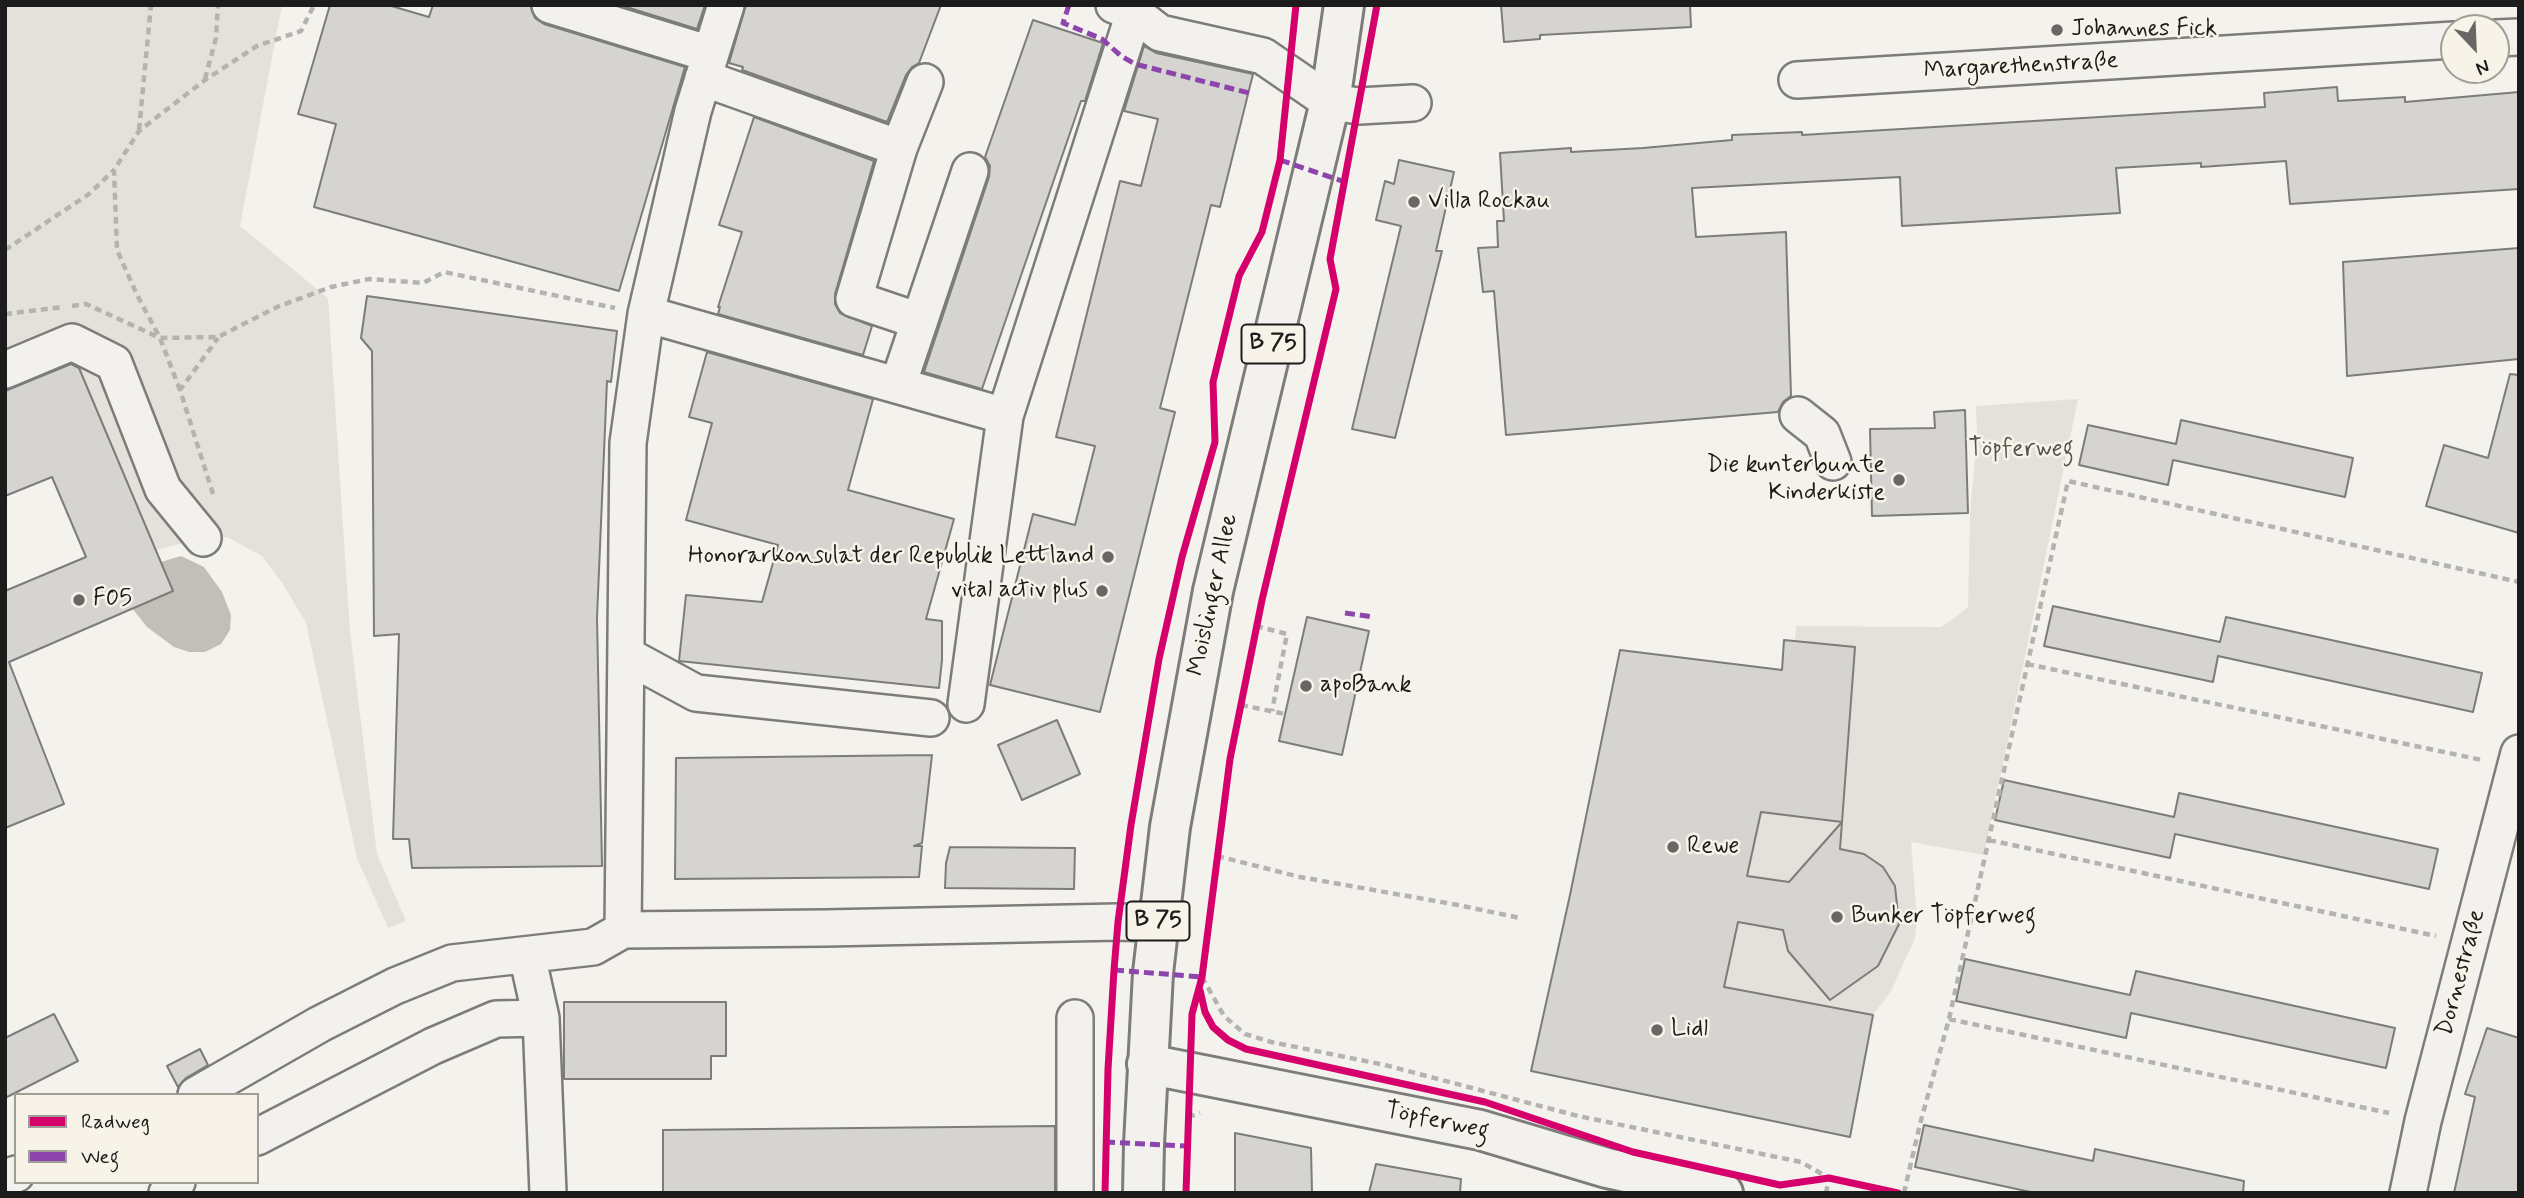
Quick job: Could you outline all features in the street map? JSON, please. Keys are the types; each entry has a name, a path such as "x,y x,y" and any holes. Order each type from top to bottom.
{"main road":[{"name":"Moislinger Allee","path":"1143,1193 1147,1064 1158,923 1170,827 1213,591 1330,102 1343,5"},
{"name":"Töpferweg","path":"1147,1064 1189,1070 1479,1130 1607,1168 1723,1193"}],"street":[{"path":"550,5 707,66 899,148"},
{"path":"623,930 628,443 646,314 707,66 726,5"},
{"path":"966,705 1005,416 1124,9 1160,33 1263,57 1330,102 1359,106 1413,103"},
{"name":"Margarethenstraße","path":"1797,80 2440,41"},
{"path":"919,321 854,299 899,148 925,82"},
{"path":"898,385 970,172"},
{"path":"646,314 1005,416"},
{"path":"5,370 72,342 114,363 163,489 203,538"},
{"path":"1798,415 1822,434 1833,462"},
{"path":"626,655 696,693 930,718"},
{"name":"Dornestraße","path":"2408,1193 2423,1121 2469,943 2507,847 2517,760"},
{"path":"199,1093 320,1024 395,986 452,963 593,947 623,930 1158,923"},
{"path":"527,955 541,1018 548,1193"},
{"path":"259,1136 433,1046 496,1019 541,1018"},
{"path":"1075,1018 1075,1193"}],"path":[{"path":"139,131 151,5"},
{"path":"205,80 216,38 218,5"},
{"path":"5,250 89,194 114,170 139,131 205,80 257,46 301,31 314,5"},
{"path":"114,170 117,250 160,338 180,390 215,500"},
{"path":"180,390 218,337 277,307 331,287 369,279 423,283 444,272 646,314"},
{"path":"1904,1193 1949,1019 2068,481 2519,582"},
{"path":"1254,639 1259,613"},
{"path":"1256,626 1287,634 1272,711"},
{"path":"2027,664 2517,760"},
{"path":"1238,719 1243,692"},
{"path":"1241,705 1285,714"},
{"path":"1989,840 2469,943"},
{"path":"1216,870 1219,844"},
{"path":"1217,856 1300,877 1520,918"},
{"path":"1200,990 1204,963"},
{"path":"1202,977 1224,1016 1245,1034 1271,1042 1385,1065 1578,1116 1801,1163 1829,1178"},
{"path":"1949,1019 2423,1121"},
{"path":"1187,1127 1189,1070"},
{"path":"1817,1180 1829,1178"},
{"path":"1826,1193 1829,1178"}],"green space":[{"path":"5,5 282,5 240,226 328,298 350,632 377,854 406,921 388,928 357,858 306,623 283,584 262,556 227,537 203,538 156,550 77,362 5,391"},
{"path":"2078,399 1984,855 1911,842 1917,919 1915,938 1891,991 1873,1015 1724,987 1796,626 1941,627 1956,617 1968,607 1970,513 1977,435 1976,406"}],"shaded area":[{"path":"181,556 204,567 222,592 231,615 230,630 221,644 205,652 189,652 174,647 147,627 132,608 173,591 161,562"}],"building":[{"path":"330,5 388,5 429,17 433,5 530,5 535,18 544,24 685,67 619,291 314,207 336,124 298,114"},
{"path":"620,5 705,5 697,29"},
{"path":"746,5 941,5 919,63 906,75 887,122 729,63"},
{"path":"1501,5 1690,5 1691,27 1540,35 1540,39 1504,42"},
{"path":"1033,20 1103,43 1085,101 1081,101 982,389 924,372 989,177 990,166 985,157"},
{"path":"1144,46 1156,53 1253,74 1220,207 1211,205 1160,408 1175,412 1100,712 990,685 1033,514 1075,525 1095,446 1056,437 1120,181 1141,186 1158,119 1124,111"},
{"path":"2337,87 2338,101 2405,97 2405,102 2519,92 2519,189 2290,204 2286,161 2201,167 2201,163 2116,168 2120,213 1902,226 1900,177 1692,188 1696,237 1786,232 1791,396 1783,402 1778,412 1506,435 1494,291 1483,292 1478,248 1498,247 1497,221 1504,221 1500,153 1571,148 1571,152 1643,148 1732,140 1732,135 1802,132 1802,135 2265,107 2264,93"},
{"path":"754,117 874,161 835,294 835,304 840,313 872,326 863,355 718,314 742,232 719,225"},
{"path":"1399,160 1454,172 1436,251 1442,251 1395,438 1352,429 1401,226 1376,220 1385,181 1394,184"},
{"path":"2519,248 2519,359 2347,376 2343,262"},
{"path":"367,296 617,331 611,382 607,381 597,618 602,866 412,868 409,839 393,839 399,634 374,636 372,351 361,338"},
{"path":"707,352 873,399 848,490 954,519 926,619 942,621 939,688 679,661 686,595 762,602 778,545 686,520 712,423 689,417"},
{"name":"F05","path":"71,364 79,368 173,591 9,662 64,804 5,828 5,591 86,557 52,477 5,496 5,391"},
{"path":"2510,374 2519,375 2519,533 2426,506 2444,445 2488,458"},
{"path":"1965,410 1968,513 1872,516 1870,429 1935,428 1934,412"},
{"path":"2181,420 2353,458 2345,497 2173,460 2168,485 2079,465 2088,425 2176,444"},
{"path":"2053,606 2220,642 2226,617 2482,673 2473,712 2218,656 2213,682 2044,646"},
{"path":"1307,617 1369,631 1342,755 1279,741"},
{"path":"1784,640 1855,647 1840,849 1864,854 1883,867 1895,886 1899,924 1878,966 1830,1000 1788,951 1783,930 1738,922 1724,987 1873,1015 1850,1137 1531,1071 1620,650 1782,670","holes":["1761,812 1842,822 1789,882 1747,876"]},
{"path":"1057,720 1080,774 1022,800 998,745"},
{"path":"932,755 922,843 914,846 922,846 919,877 675,879 676,758"},
{"path":"2004,780 2174,817 2179,793 2438,849 2429,889 2175,834 2170,858 1995,820"},
{"path":"950,847 1075,848 1074,889 945,888"},
{"path":"1965,959 2130,995 2136,971 2395,1028 2386,1068 2131,1013 2126,1038 1956,1001"},
{"path":"564,1002 726,1002 726,1056 711,1056 711,1079 564,1079"},
{"path":"54,1014 78,1061 5,1098 5,1038"},
{"path":"2487,1028 2519,1038 2519,1193 2454,1193 2475,1097 2465,1094"},
{"path":"200,1049 208,1065 186,1078 178,1087 167,1066"},
{"path":"1924,1125 2093,1161 2095,1149 2244,1181 2243,1193 2035,1193 1915,1167"},
{"path":"1055,1126 1055,1193 663,1193 663,1130"},
{"path":"1235,1133 1311,1148 1312,1193 1235,1193"},
{"path":"1376,1164 1461,1179 1460,1193 1369,1193"}],"marked path":[{"path":"1069,5 1063,23 1102,39 1135,64 1249,93"},
{"path":"1280,160 1345,182"},
{"path":"1345,613 1374,617"},
{"path":"1114,970 1202,977"},
{"path":"1105,1142 1186,1146"}],"cycle path":[{"path":"1105,1193 1114,970 1131,825 1159,659 1182,557 1215,442 1213,382 1239,276 1262,232 1280,160 1296,5"},
{"path":"1186,1193 1192,1014 1202,977 1230,759 1262,600 1336,289 1330,259 1377,5"},
{"path":"1200,990 1205,1012 1213,1027 1228,1040 1246,1049 1485,1102 1633,1152 1780,1185 1829,1178 1898,1193"}],"place":[{"name":"Johannes Fick","path":"2057,30"},
{"name":"Villa Rockau","path":"1414,202"},
{"name":"Die kunterbunte Kinderkiste","path":"1899,480"},
{"name":"Honorarkonsulat der Republik Lettland","path":"1108,557"},
{"name":"vital activ plus","path":"1102,591"},
{"name":"F05","path":"79,600"},
{"name":"apoBank","path":"1306,686"},
{"name":"Rewe","path":"1673,847"},
{"name":"Bunker Töpferweg","path":"1837,917"},
{"name":"Lidl","path":"1657,1030"}]}
